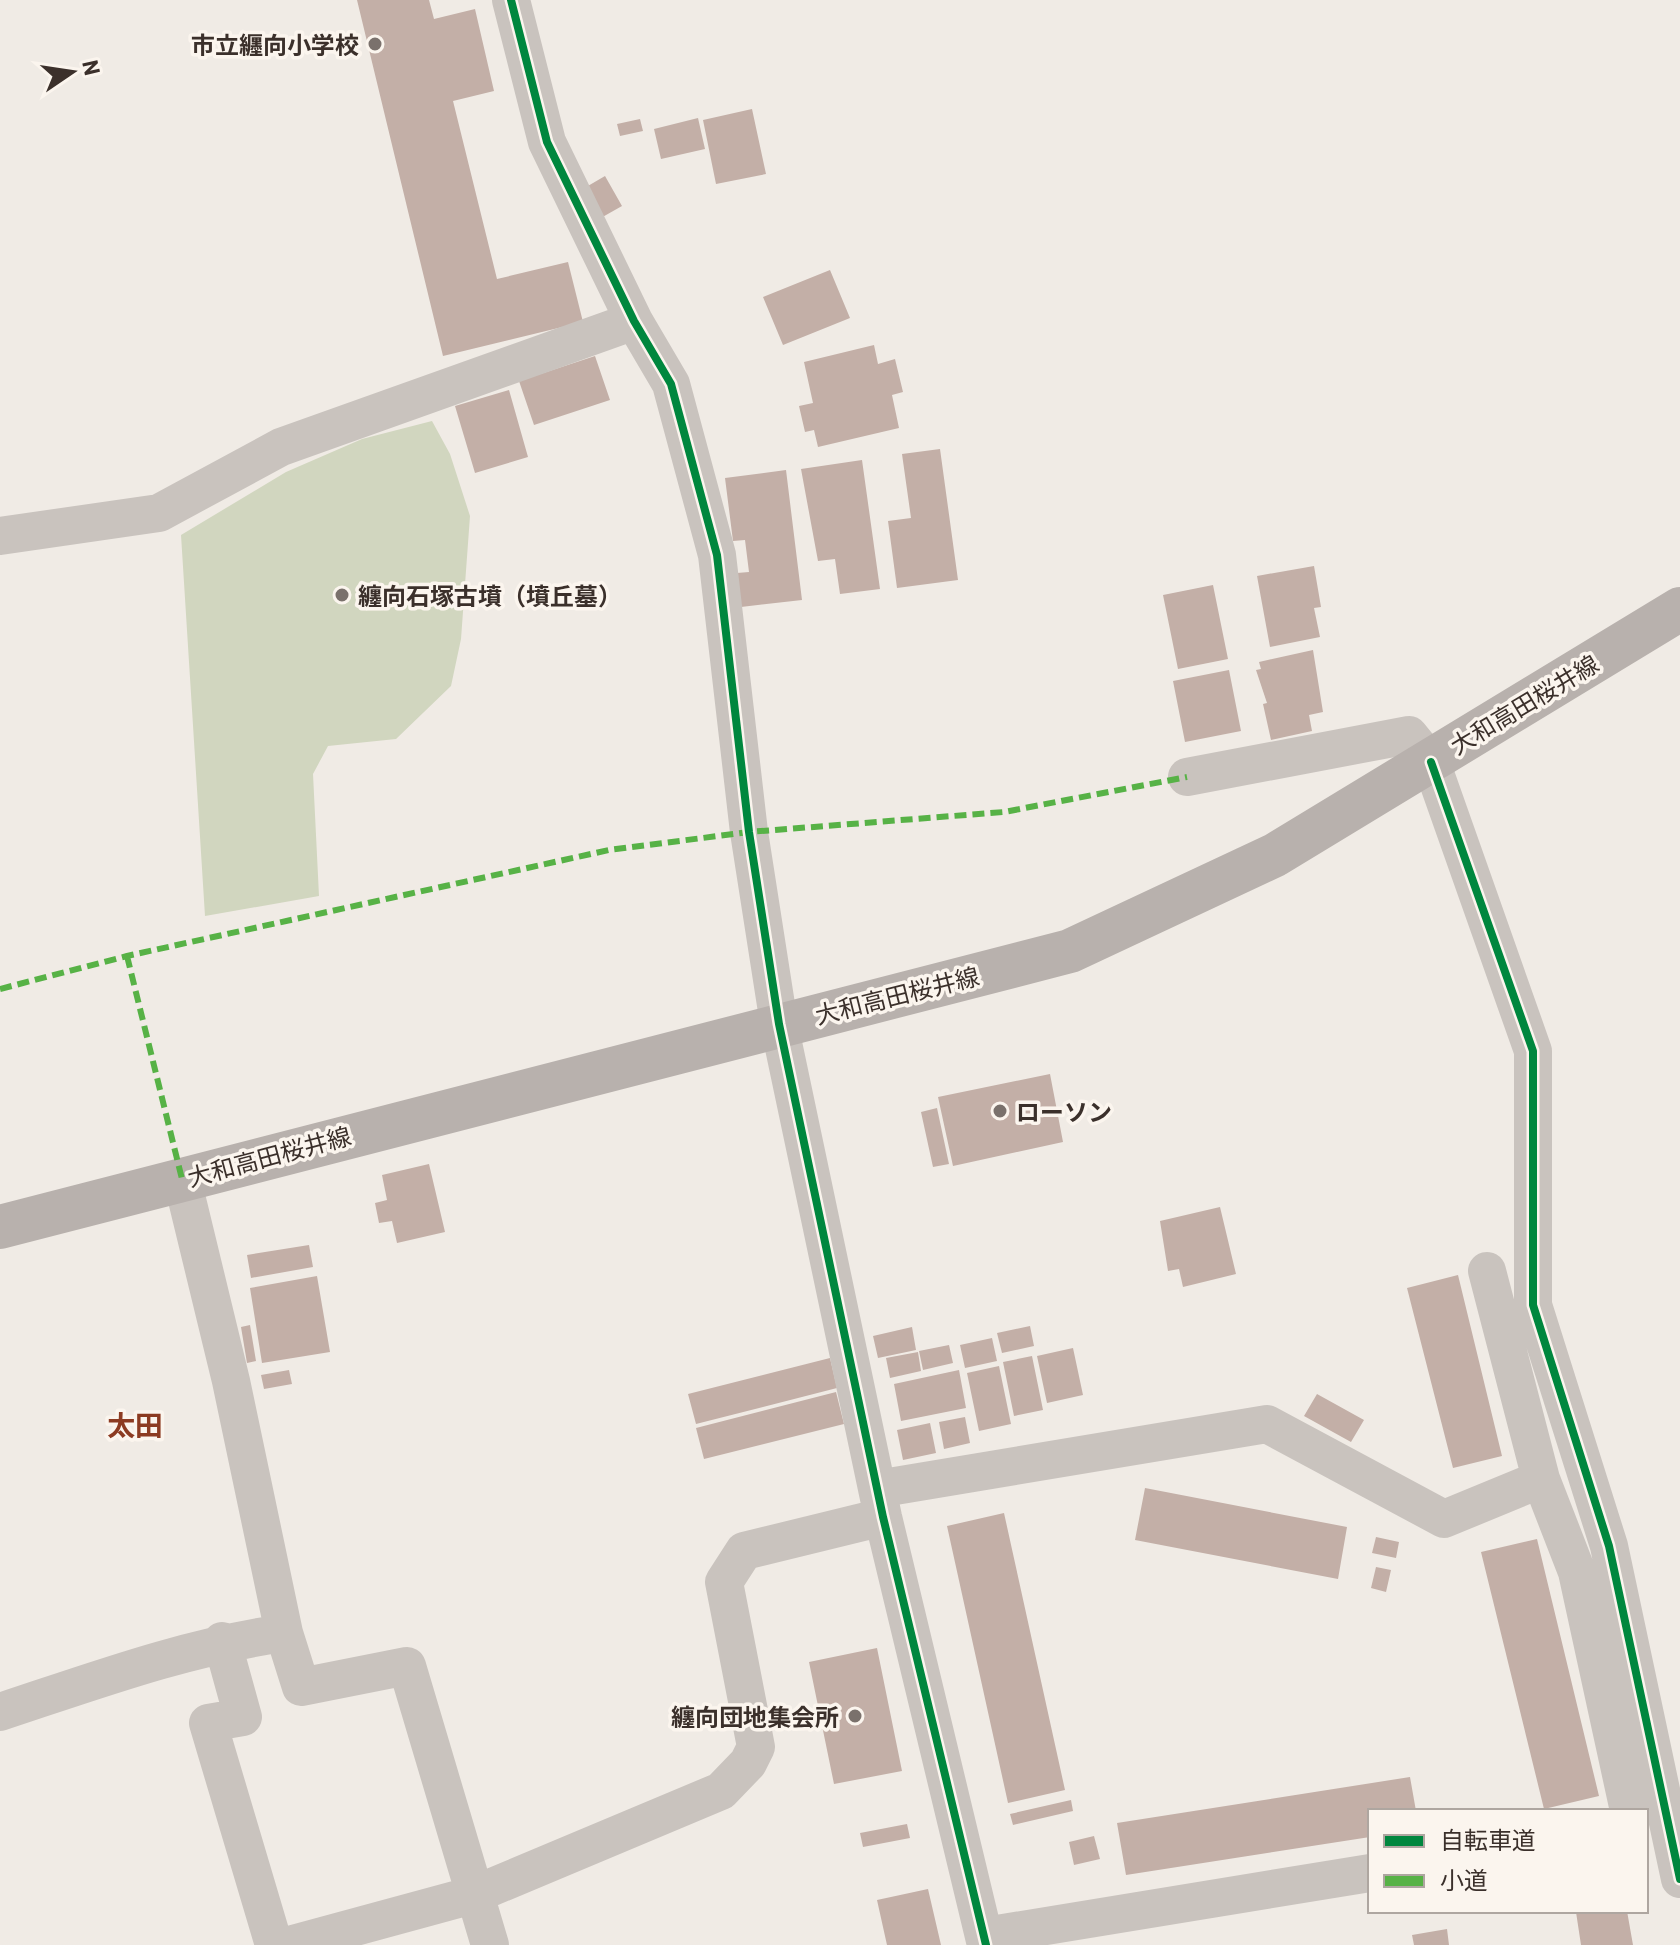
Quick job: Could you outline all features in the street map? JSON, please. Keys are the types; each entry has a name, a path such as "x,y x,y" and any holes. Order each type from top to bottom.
{"main road":[{"name":"大和高田桜井線","path":"0,1227 779,1024 921,1004 1070,951 1275,855 1680,609"}],"street":[{"path":"511,0 547,142 634,321 671,384 717,555 749,832 779,1024 812,1124 880,1503 986,1940 1368,1873"},
{"path":"0,536 159,513 281,447 634,321"},
{"path":"1187,777 1409,735 1431,762 1533,1051 1533,1305 1609,1546 1657,1822 1680,1879"},
{"path":"182,1179 231,1381 284,1633 301,1687 407,1666 490,1945"},
{"path":"1487,1271 1541,1479 1577,1572 1629,1809"},
{"path":"289,1945 473,1895 721,1791 748,1763 756,1747 724,1582 744,1551 880,1503 1267,1424 1444,1519 1541,1479"},
{"path":"0,1712 222,1641 284,1633"},
{"path":"222,1641 243,1717 208,1723 274,1945"}],"green space":[{"path":"432,421 450,454 470,516 461,639 451,686 396,739 328,746 313,774 319,896 205,916 181,535 286,472 362,439"}],"building":[{"path":"357,0 429,0 434,19 475,9 494,91 453,101 497,279 568,262 583,322 443,356"},
{"path":"752,109 766,174 716,184 703,120"},
{"path":"698,118 705,149 661,159 654,129"},
{"path":"640,119 643,131 620,136 617,124"},
{"path":"605,176 622,206 599,219 581,190"},
{"path":"830,270 850,318 783,345 763,297"},
{"path":"874,345 878,364 895,359 903,392 892,395 899,428 818,447 814,430 805,432 799,406 813,403 804,362"},
{"path":"595,356 610,400 534,425 519,381"},
{"path":"509,390 528,457 475,473 455,406"},
{"path":"940,449 958,580 897,588 888,521 911,518 902,454"},
{"path":"862,460 880,589 840,594 835,559 818,561 801,469"},
{"path":"786,470 802,600 741,607 737,573 749,572 745,540 733,541 725,478"},
{"path":"1314,566 1321,607 1314,608 1320,637 1270,647 1257,576"},
{"path":"1213,585 1228,659 1178,669 1163,595"},
{"path":"1313,650 1323,712 1309,715 1312,731 1271,740 1263,704 1267,703 1256,670 1261,669 1259,662"},
{"path":"1229,670 1241,731 1185,742 1173,681"},
{"path":"1050,1074 1063,1142 953,1166 938,1097"},
{"path":"937,1108 949,1164 933,1167 921,1112"},
{"path":"429,1164 445,1232 397,1243 392,1221 379,1223 375,1203 387,1200 382,1175"},
{"path":"1220,1207 1236,1274 1183,1287 1179,1269 1168,1271 1160,1221"},
{"path":"309,1245 313,1267 251,1278 247,1255"},
{"path":"1458,1275 1502,1456 1453,1468 1407,1288"},
{"path":"317,1276 330,1352 262,1363 250,1288"},
{"path":"250,1325 256,1361 247,1363 241,1327"},
{"path":"1030,1326 1034,1346 1002,1353 997,1333"},
{"path":"912,1327 916,1350 878,1358 873,1336"},
{"path":"992,1338 997,1361 965,1368 960,1345"},
{"path":"949,1345 953,1363 923,1370 919,1351"},
{"path":"1073,1348 1083,1395 1047,1403 1037,1356"},
{"path":"918,1352 921,1371 890,1378 886,1358"},
{"path":"1032,1356 1043,1410 1014,1416 1003,1362"},
{"path":"830,1358 837,1388 696,1424 688,1394"},
{"path":"999,1366 1011,1424 979,1431 967,1373"},
{"path":"289,1370 292,1384 264,1389 261,1375"},
{"path":"959,1370 966,1408 901,1421 894,1384"},
{"path":"836,1392 844,1424 704,1459 696,1428"},
{"path":"1317,1394 1364,1420 1351,1442 1304,1416"},
{"path":"965,1417 970,1443 944,1449 939,1422"},
{"path":"930,1423 936,1453 903,1460 897,1430"},
{"path":"1145,1488 1347,1527 1338,1579 1135,1540"},
{"path":"1004,1513 1065,1790 1008,1803 947,1526"},
{"path":"1376,1537 1399,1542 1396,1558 1372,1553"},
{"path":"1537,1539 1599,1796 1544,1809 1481,1552"},
{"path":"1376,1567 1391,1570 1386,1592 1371,1588"},
{"name":"纏向団地集会所","path":"877,1648 902,1771 834,1784 809,1662"},
{"path":"1410,1777 1416,1809 1368,1809 1368,1837 1126,1875 1117,1823"},
{"path":"1071,1800 1073,1811 1013,1825 1010,1814"},
{"path":"907,1824 910,1838 863,1847 860,1833"},
{"path":"1094,1836 1100,1859 1074,1865 1069,1842"},
{"path":"928,1889 941,1945 887,1945 877,1900"},
{"path":"1576,1913 1627,1913 1633,1945 1581,1945"},
{"path":"1447,1929 1449,1945 1414,1945 1412,1935"}],"marked path":[{"path":"0,989 127,956 609,850 749,832 1004,812 1187,777"},
{"path":"127,956 182,1179"}],"cycle path":[{"path":"511,0 547,142 634,321 671,384 717,555 749,832 779,1024 883,1517 986,1945"},
{"path":"1431,762 1533,1051 1533,1305 1609,1546 1680,1879"}],"place":[{"name":"市立纒向小学校","path":"375,44"},
{"name":"纏向石塚古墳（墳丘墓）","path":"342,595"},
{"name":"ローソン","path":"1000,1111"},
{"name":"纏向団地集会所","path":"855,1716"}],"district":[{"name":"太田","path":"135,1425"}]}
